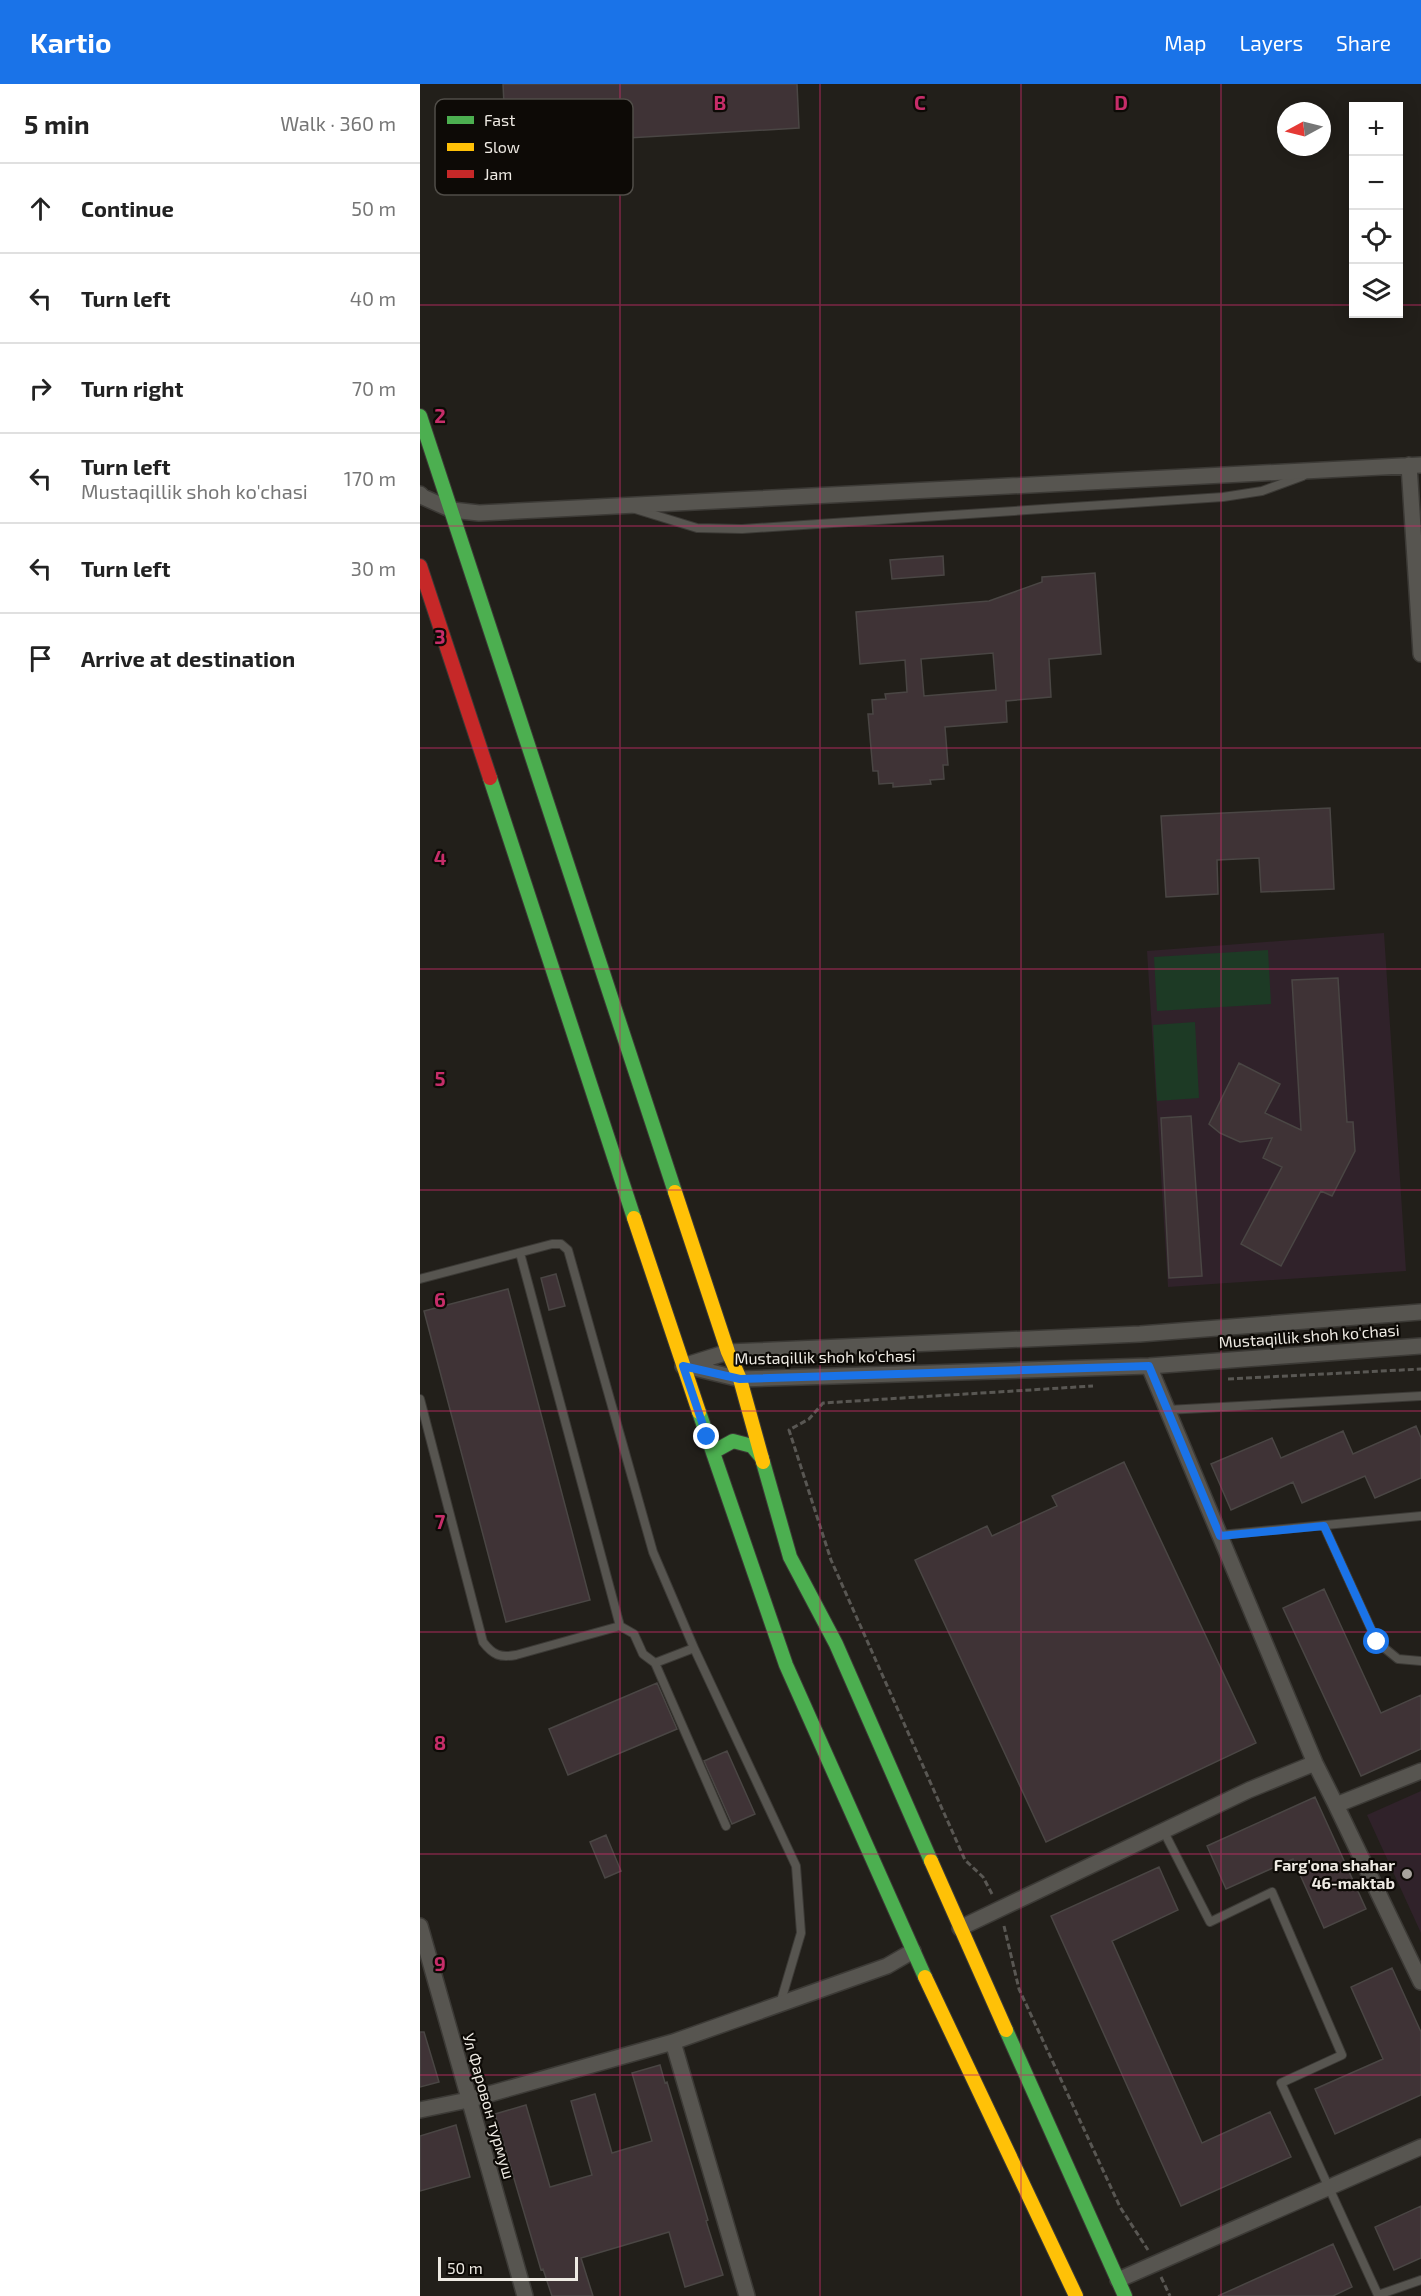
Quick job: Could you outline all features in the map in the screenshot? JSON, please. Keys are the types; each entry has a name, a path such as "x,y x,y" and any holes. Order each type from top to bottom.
{"street":[{"path":"420,416 728,1352 740,1379 790,1557 836,1644 1125,2296"},
{"path":"420,494 452,510 479,513 1415,465 1421,654"},
{"path":"420,566 683,1366 786,1665 913,1951 1076,2296"},
{"name":"Mustaqillik shoh ko'chasi","path":"683,1366 728,1352 1140,1334 1421,1312"},
{"name":"Mustaqillik shoh ko'chasi","path":"683,1366 740,1379 1149,1366 1421,1346"},
{"path":"1149,1366 1315,1763 1421,1982"},
{"path":"713,1452 734,1441 752,1446 762,1458"},
{"path":"960,1928 999,1907 1163,1830 1287,1773 1315,1763"},
{"path":"1336,1805 1421,1771"},
{"name":"Ул Фаровон турмуш","path":"420,1926 525,2296"},
{"path":"420,2110 468,2100 673,2042 886,1966 913,1951"},
{"path":"673,2042 747,2296"},
{"path":"1118,2280 1421,2147"}],"lane":[{"path":"622,505 697,528 742,529 1223,497 1262,491 1322,469"},
{"path":"420,1279 552,1244 561,1244 568,1250 653,1552 694,1648 796,1866 801,1933 780,2004"},
{"path":"520,1253 620,1626 634,1634 643,1654 655,1663 726,1826"},
{"path":"1167,1410 1421,1396"},
{"path":"420,1399 483,1642 492,1653 503,1657 516,1655 620,1626"},
{"path":"1220,1536 1421,1516"},
{"path":"1324,1526 1377,1642 1398,1659 1421,1660"},
{"path":"655,1663 694,1648"},
{"path":"1163,1830 1210,1922 1272,1892 1342,2055 1281,2083 1378,2295 1421,2280"}],"path":[{"path":"1225,1379 1421,1369"},
{"path":"1096,1386 823,1403 808,1419 789,1430 831,1560 965,1860 983,1877 999,1907 1019,1989 1120,2206 1146,2246 1170,2296"}],"shaded area":[{"path":"1384,933 1406,1271 1168,1287 1147,951"},
{"name":"Farg'ona shahar 46-maktab","path":"1421,1791 1421,1933 1367,1815"}],"green space":[{"path":"1268,950 1271,1004 1157,1011 1154,957"},
{"path":"1195,1022 1199,1098 1157,1101 1153,1025"}],"building":[{"path":"503,84 797,84 799,128 633,138 633,99 504,99"},
{"path":"943,556 944,575 892,579 890,560"},
{"path":"1095,573 1101,654 1049,659 1051,697 1006,701 1007,722 945,727 948,765 943,765 944,779 930,780 931,784 893,787 893,783 879,784 878,771 873,771 868,714 873,714 872,700 886,699 885,694 907,692 905,660 860,664 856,612 989,601 1042,582 1042,577","holes":["993,653 996,690 924,696 921,659"]},
{"path":"1330,808 1334,889 1261,892 1259,858 1217,860 1218,894 1166,897 1161,816"},
{"path":"1338,978 1347,1122 1353,1122 1355,1151 1332,1196 1321,1191 1281,1266 1241,1244 1282,1167 1263,1158 1272,1138 1240,1142 1220,1133 1209,1124 1239,1063 1280,1084 1265,1113 1301,1130 1292,980"},
{"path":"1191,1116 1202,1276 1169,1278 1161,1118"},
{"path":"556,1274 565,1306 549,1310 541,1278"},
{"path":"508,1289 590,1600 506,1622 424,1311"},
{"path":"1416,1426 1421,1438 1421,1478 1375,1498 1365,1476 1302,1503 1293,1482 1231,1510 1211,1464 1272,1438 1281,1458 1343,1431 1353,1454"},
{"path":"1124,1462 1256,1743 1046,1842 915,1560 987,1526 992,1536 1057,1506 1052,1496"},
{"path":"1324,1589 1381,1713 1421,1695 1421,1749 1361,1776 1283,1608"},
{"path":"657,1683 677,1729 568,1775 549,1729"},
{"path":"727,1751 755,1814 732,1824 704,1761"},
{"path":"1315,1797 1366,1909 1324,1928 1293,1859 1226,1889 1207,1846"},
{"path":"606,1835 621,1871 605,1878 590,1842"},
{"path":"1159,1867 1178,1910 1112,1941 1202,2143 1270,2112 1291,2157 1181,2206 1051,1916"},
{"path":"1392,1968 1421,2032 1421,2095 1335,2134 1315,2089 1383,2059 1351,1987"},
{"path":"420,2032 424,2032 439,2082 420,2087"},
{"path":"660,2065 665,2083 667,2082 723,2275 685,2287 669,2232 581,2258 593,2296 552,2296 543,2269 541,2270 495,2114 526,2105 550,2187 592,2175 571,2101 595,2094 612,2153 652,2141 632,2073"},
{"path":"456,2125 470,2177 420,2191 420,2136"},
{"path":"1421,2206 1421,2258 1394,2270 1375,2227"},
{"path":"1333,2244 1352,2287 1333,2296 1218,2296"}],"traffic: fast":[{"path":"420,416 675,1192"},
{"path":"490,778 634,1218"},
{"path":"699,1412 786,1665 925,1977"},
{"path":"713,1452 733,1441 752,1446 762,1458"},
{"path":"763,1462 790,1557 836,1644 931,1861"},
{"path":"1006,2030 1125,2296"}],"traffic: slow":[{"path":"675,1192 728,1352 740,1379 763,1462"},
{"path":"634,1218 699,1412"},
{"path":"931,1861 1006,2030"},
{"path":"925,1977 1076,2296"}],"traffic: jam":[{"path":"420,566 490,778"}],"place":[{"name":"Farg'ona shahar 46-maktab","path":"1407,1874"}],"route":[{"path":"707,1437 683,1366 740,1379 1149,1366 1220,1536 1324,1526 1377,1642"}]}
